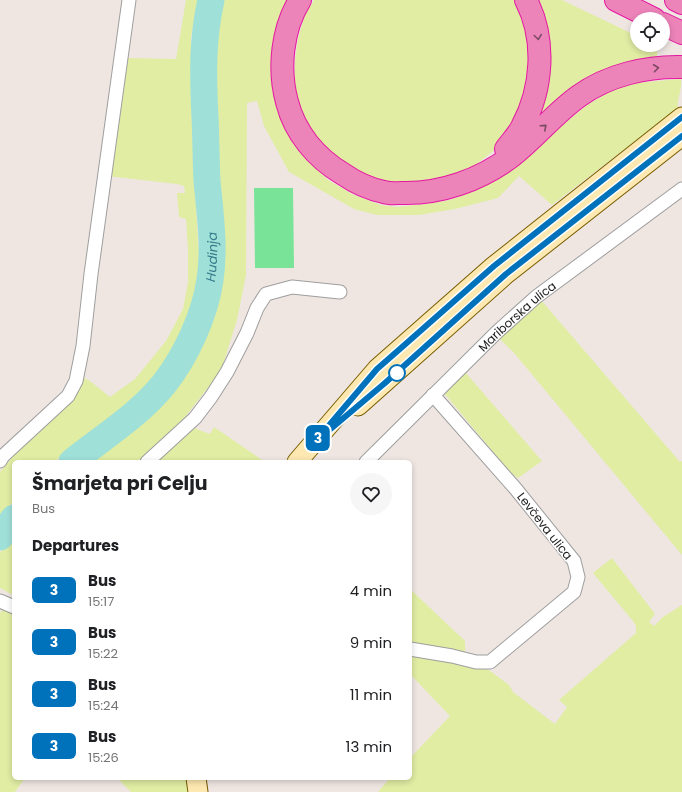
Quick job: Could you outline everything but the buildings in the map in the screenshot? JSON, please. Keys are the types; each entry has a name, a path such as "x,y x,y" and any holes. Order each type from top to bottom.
{"highway":[{"path":"300,0 295,7 286,35 282,61 283,88 289,110 297,127 313,151 335,169 359,184 386,193 410,194 440,190 480,176 512,156 580,95 610,79 639,70 682,66"},
{"path":"480,176 506,149 522,127 535,94 540,68 538,36 532,11 526,0"},
{"path":"616,0 640,12"},
{"path":"676,0 682,3"},
{"path":"670,27 682,33"}],"main road":[{"path":"305,456 377,369 494,266 682,117"},
{"path":"305,456 506,274 682,136"},
{"path":"196,780 198,792"}],"street":[{"path":"0,461 3,456 68,396 76,382 83,346 91,274 129,0"},
{"name":"Mariborska ulica","path":"368,460 497,332 536,297 682,189"},
{"path":"149,460 195,418 211,397 227,372 247,334 257,308 266,294 292,287 340,292"},
{"name":"Levčeva ulica","path":"412,649 452,656 476,662 490,662 574,592 578,577 574,561 520,494 434,395"},
{"path":"0,601 12,606"}],"green space":[{"path":"186,0 198,0 191,37 191,91 200,273 196,295 185,330 169,360 156,380 134,403 57,460 12,460 12,503 0,518 0,472 14,455 68,405 76,394 82,377 90,381 110,397 135,379 166,341 183,309 188,282 188,250 186,219 179,217 177,193 185,193 184,186 107,176 126,58 176,59"},
{"path":"224,0 288,0 290,136 305,157 328,180 354,195 381,205 397,207 426,204 450,200 477,190 498,178 587,105 611,91 635,83 681,79 678,108 552,205 519,176 498,198 455,209 419,215 377,215 354,209 289,172 264,126 257,101 247,103 246,275 237,320 221,371 185,417 141,460 87,460 139,425 165,402 177,386 201,347 208,333 213,317 220,284 222,250 222,200 220,194 214,131 212,89 213,47 216,26"},
{"path":"314,0 517,0 524,13 531,66 528,89 514,122 497,148 474,166 437,181 389,184 361,175 340,162 320,142 307,122 300,107 294,83 298,39 305,14"},
{"path":"535,0 562,0 630,33 630,52 657,52 657,56 539,117"},
{"path":"254,188 293,188 294,268 255,268"},
{"path":"540,299 680,462 682,461 682,555 515,354 500,339"},
{"path":"465,372 542,461 518,478 509,471 444,393"},
{"path":"214,427 262,460 155,460 194,428 210,434"},
{"path":"12,536 12,594 0,588 0,553"},
{"path":"612,558 655,614 649,622 654,626 663,617 682,605 682,792 378,792 388,780 412,780 412,756 450,716 412,676 412,653 489,670 509,685 513,692 555,724 567,707 559,700 636,633 636,626 633,621 593,573"},
{"path":"412,591 465,641 465,654 412,645"},
{"path":"6,606 12,609 12,780 24,780 15,792 0,792 0,613"},
{"path":"119,780 186,780 188,792 131,792"}],"waterway":[{"name":"Hudinja","path":"75,460 132,416 164,384 187,348 204,307 210,280 212,255 212,230 207,181 204,73 206,29 211,0"},
{"name":"Hudinja","path":"0,537 12,521"}],"bus line":[{"name":"3","path":"682,117 494,266 377,369 314,443 385,383 506,274 682,136"}]}
